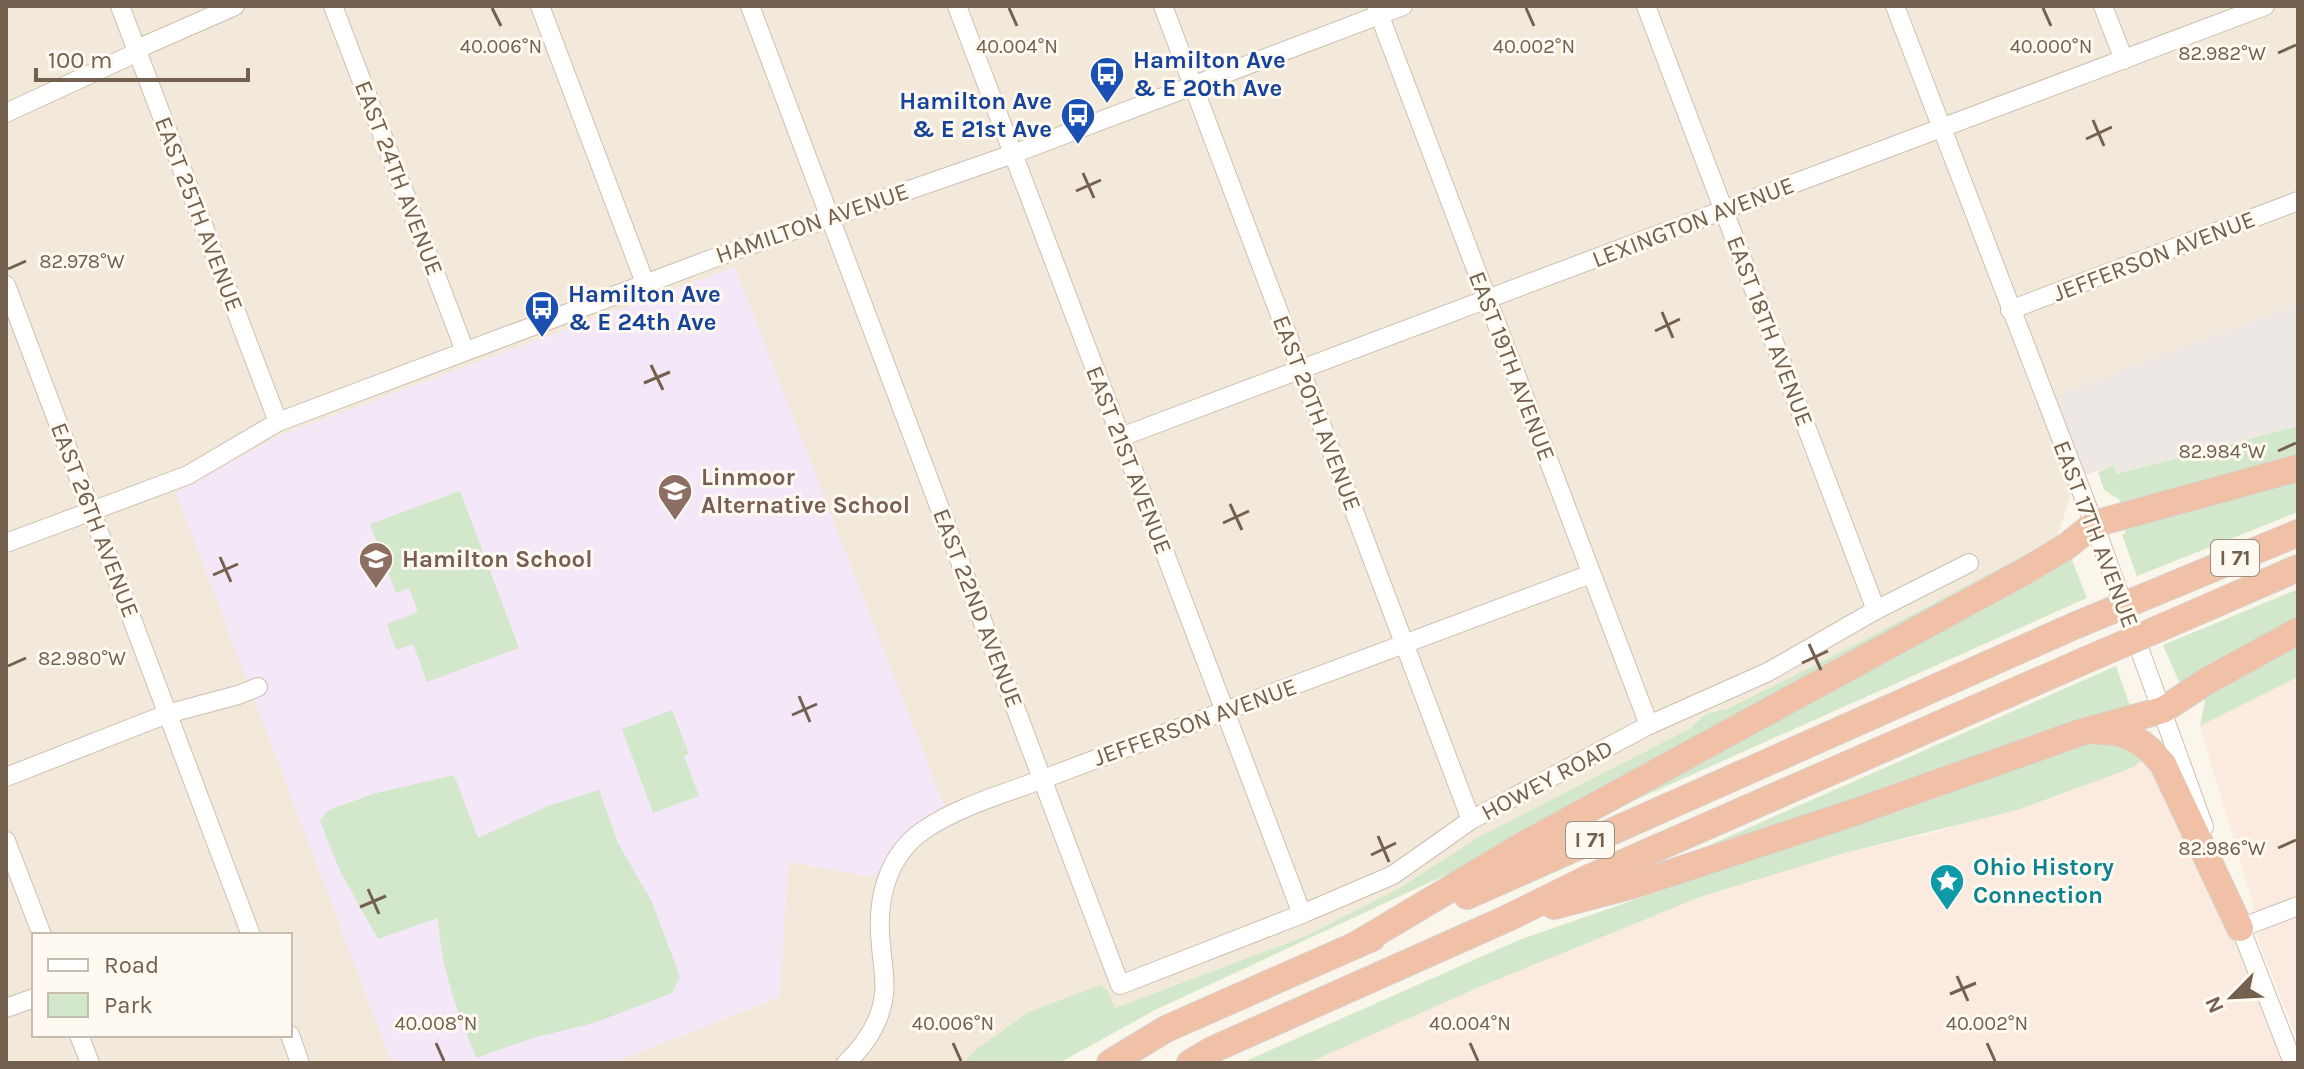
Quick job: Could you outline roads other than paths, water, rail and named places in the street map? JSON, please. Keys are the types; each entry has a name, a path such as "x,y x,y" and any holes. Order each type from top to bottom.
{"highway":[{"path":"1356,945 1527,843 2027,570 2067,546 2094,524 2298,468"},
{"name":"I 71","path":"1110,1063 1166,1029 2074,626 2298,533"},
{"name":"I 71","path":"1190,1063 1212,1050 1508,918 1591,877 2298,568"},
{"path":"1508,918 1634,885 2082,732 2163,710 2207,681 2298,631"},
{"path":"2082,732 2111,731 2133,736 2158,757 2240,928"}],"street":[{"name":"EAST 25TH AVENUE","path":"120,6 278,422"},
{"path":"6,113 235,6"},
{"name":"EAST 24TH AVENUE","path":"333,6 465,351"},
{"path":"540,6 645,283"},
{"name":"EAST 22ND AVENUE","path":"750,6 1120,985"},
{"name":"EAST 21ST AVENUE","path":"957,6 1302,914"},
{"name":"EAST 20TH AVENUE","path":"1163,6 1471,820"},
{"name":"HAMILTON AVENUE","path":"6,543 188,475 278,422 645,283 1013,154 1378,10 1403,6"},
{"name":"EAST 18TH AVENUE","path":"1646,6 1876,610"},
{"name":"EAST 17TH AVENUE","path":"1895,6 2094,524 2240,928 2293,1063"},
{"path":"2103,6 2124,60"},
{"name":"LEXINGTON AVENUE","path":"1121,437 2265,6"},
{"name":"EAST 19TH AVENUE","path":"1378,10 1649,725"},
{"name":"JEFFERSON AVENUE","path":"2010,310 2298,201"},
{"name":"EAST 26TH AVENUE","path":"6,285 14,332 91,511 250,933"},
{"name":"HOWEY ROAD","path":"1120,985 1393,875 1471,820 1649,725 1768,672 1876,610 1969,563"},
{"name":"JEFFERSON AVENUE","path":"846,1063 868,1039 879,1017 884,995 879,918 888,872 901,851 923,831 950,816 1043,779 1591,574"},
{"path":"6,777 167,714 258,687"},
{"path":"6,841 41,933"},
{"path":"2240,928 2298,906"},
{"path":"6,1008 32,999"},
{"path":"80,1037 90,1063"},
{"path":"291,1037 300,1063"}],"place":[{"name":"Hamilton Ave & E 20th Ave","path":"1107,105"},
{"name":"Hamilton Ave & E 21st Ave","path":"1078,146"},
{"name":"Hamilton Ave & E 24th Ave","path":"542,339"},
{"name":"Linmoor Alternative School","path":"675,522"},
{"name":"Hamilton School","path":"376,590"},
{"name":"Ohio History Connection","path":"1947,912"}]}
